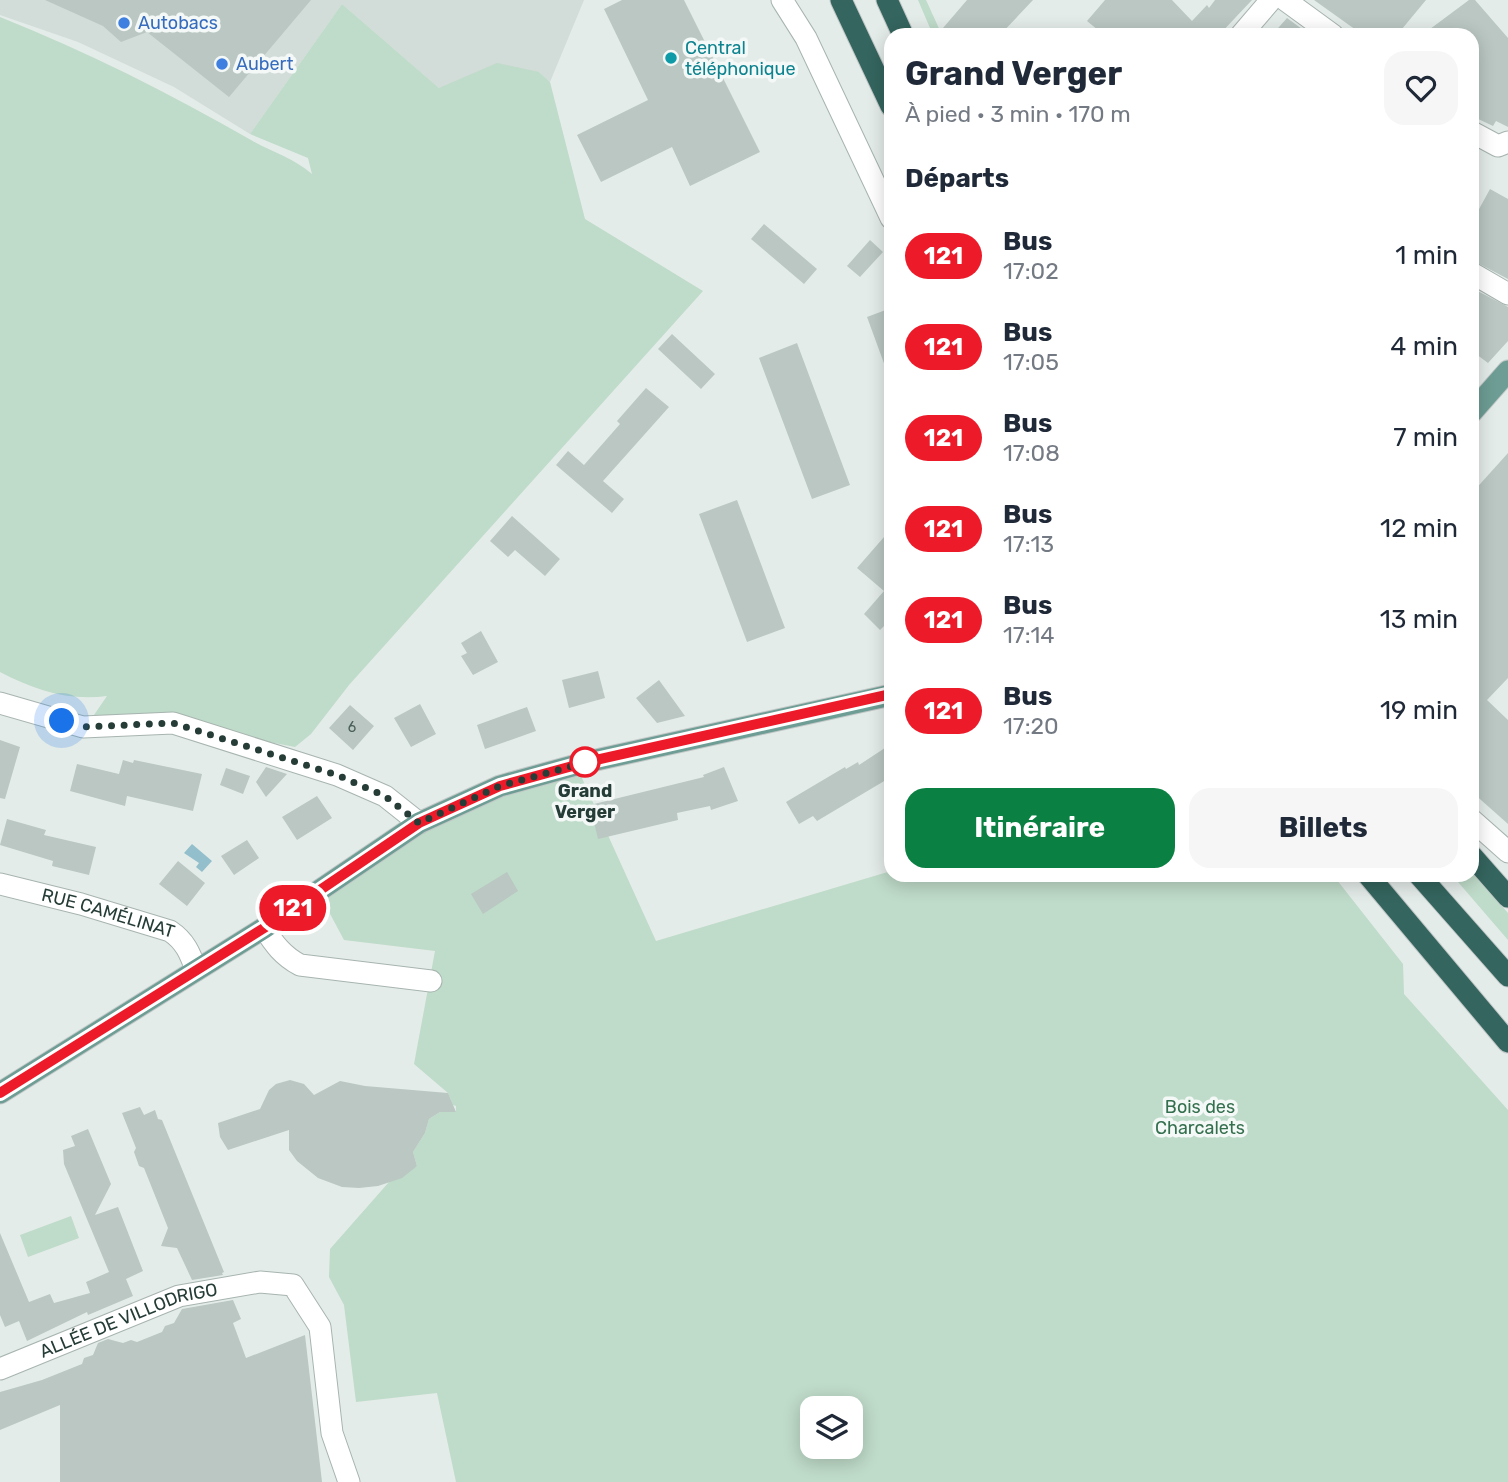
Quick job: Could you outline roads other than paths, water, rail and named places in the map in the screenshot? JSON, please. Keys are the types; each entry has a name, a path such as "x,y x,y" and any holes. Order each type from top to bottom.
{"highway":[{"path":"841,0 884,91"},
{"path":"887,0 900,28"},
{"path":"1479,864 1508,897"},
{"path":"1374,882 1508,1042"},
{"path":"1425,882 1508,976"}],"main road":[{"path":"1479,404 1508,371"},
{"path":"0,1093 264,928 419,823 500,786 576,765 884,697"}],"street":[{"path":"782,0 806,38 884,203"},
{"path":"1247,28 1271,0"},
{"path":"1285,0 1323,28"},
{"path":"1479,136 1498,146 1508,142"},
{"path":"1479,277 1508,295"},
{"path":"0,703 83,727 173,723 337,775 385,796 419,823"},
{"path":"1479,826 1508,852"},
{"name":"RUE CAMÉLINAT","path":"0,884 81,904 170,931 188,949 196,970"},
{"path":"264,928 278,949 300,965 431,981"},
{"name":"ALLÉE DE VILLODRIGO","path":"0,1368 179,1296 260,1282 293,1285 320,1326 332,1433 349,1482"}],"water":[{"path":"192,844 212,861 202,872 196,867 199,863 184,853"}],"place":[{"name":"Autobacs","path":"124,23"},
{"name":"Central téléphonique","path":"671,58"},
{"name":"Aubert","path":"222,64"},
{"name":"Grand Verger","path":"585,762"}],"park label":[{"name":"Bois des Charcalets","path":"1200,1117"}]}
